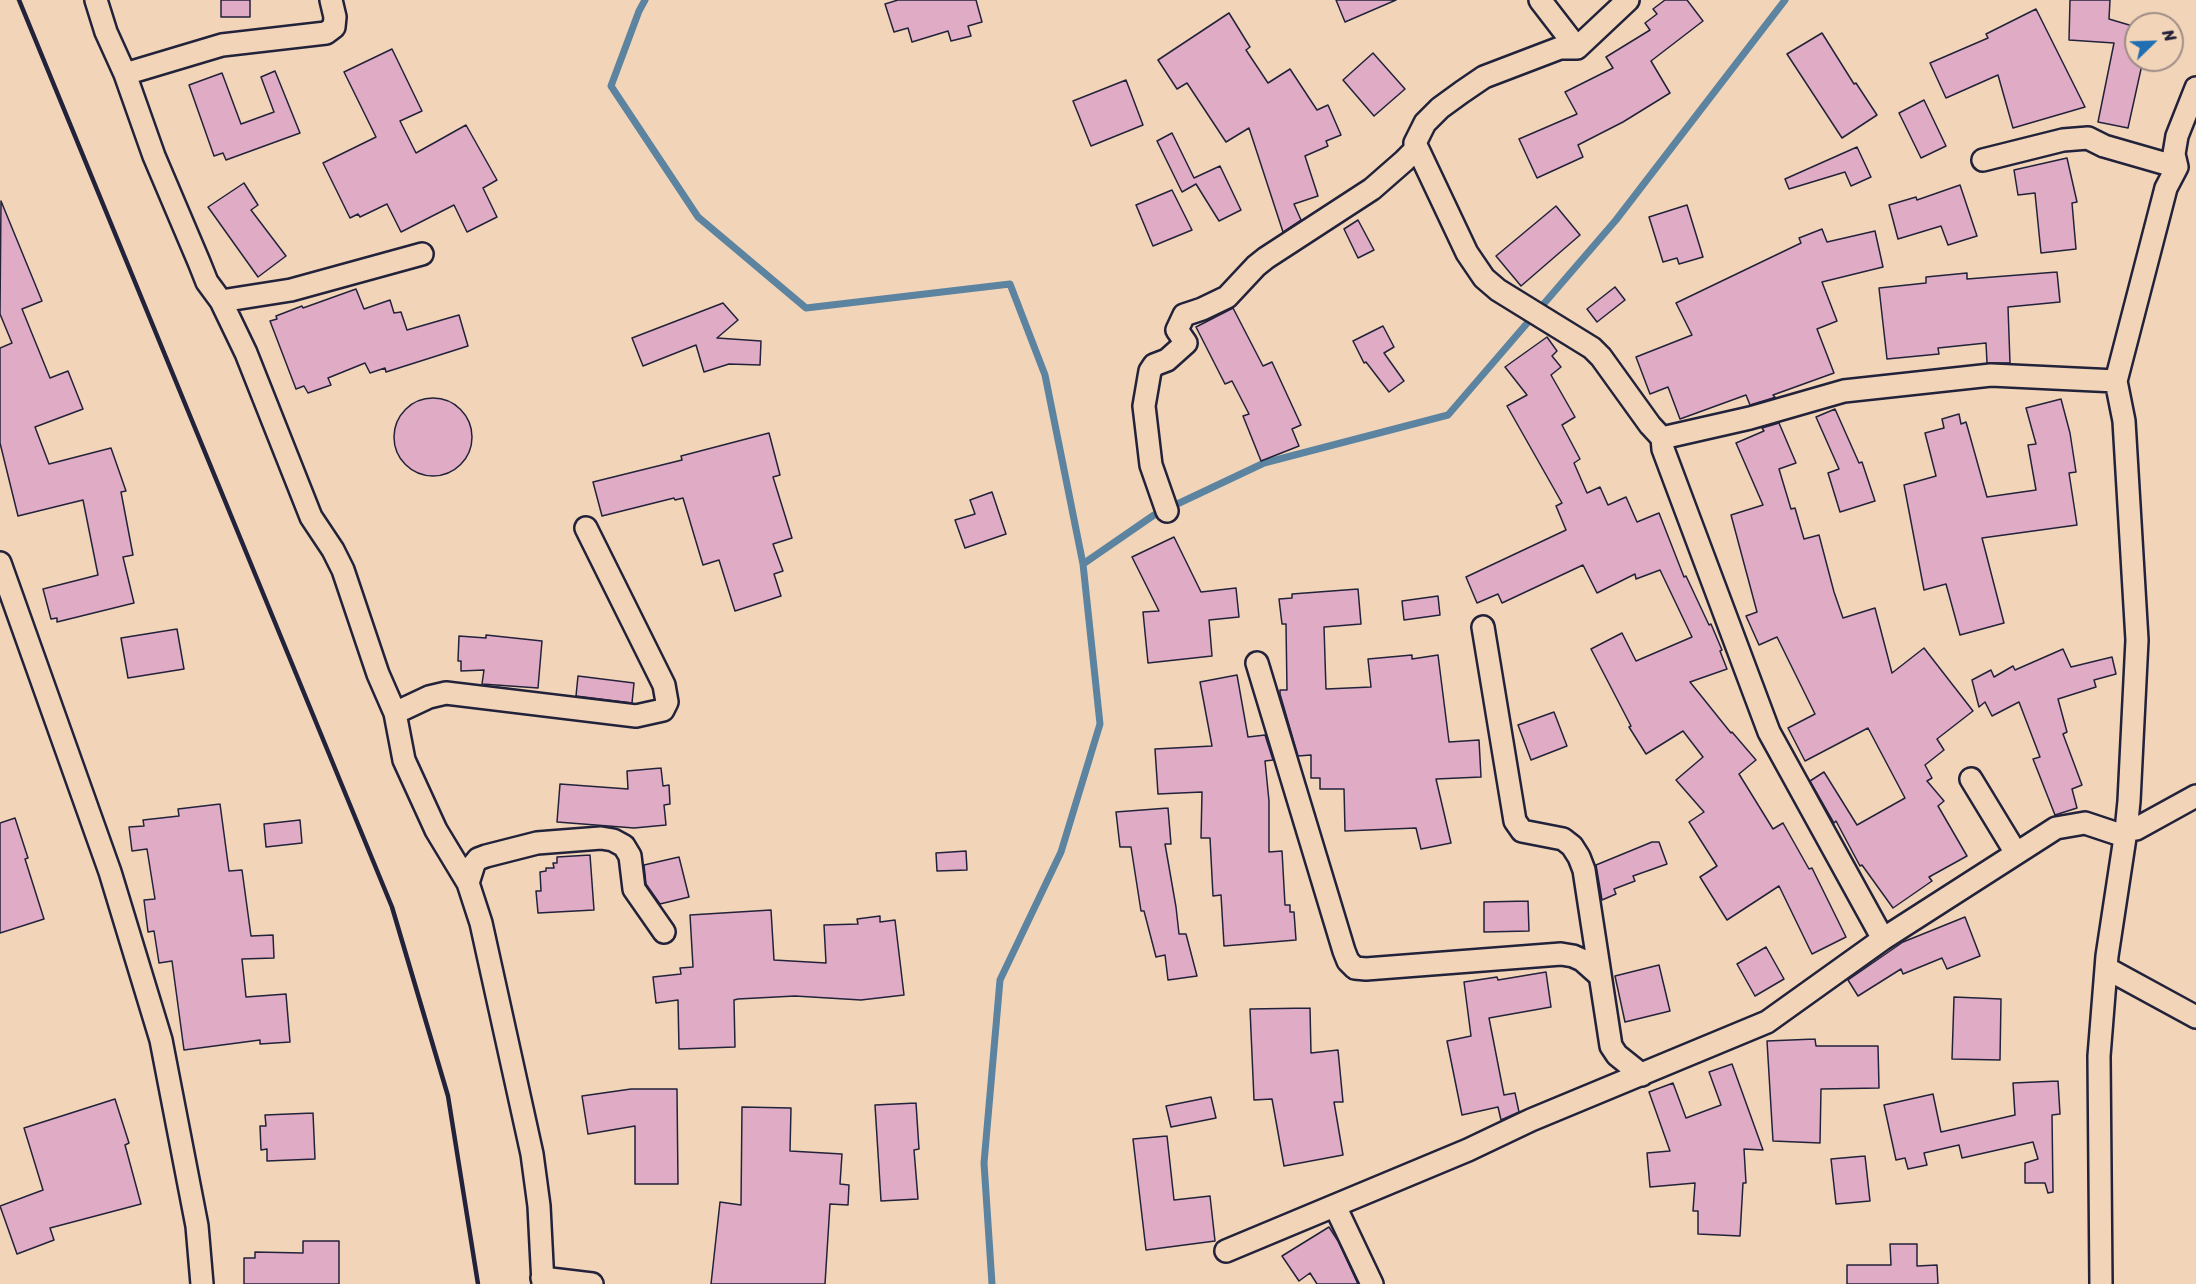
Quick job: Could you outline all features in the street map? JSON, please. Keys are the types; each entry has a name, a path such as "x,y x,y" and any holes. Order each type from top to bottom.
{"street":[{"path":"96,0 106,32 125,74 153,156 207,282 221,301 246,353 311,517 344,570 378,674 395,713 404,760 436,830 468,883 481,923 532,1154 539,1206 543,1281 592,1284"},
{"path":"125,74 222,45 326,33 334,27 335,17 331,0"},
{"path":"1540,0 1577,48"},
{"path":"1167,511 1151,465 1144,406 1149,372 1154,365 1167,360 1186,344 1177,330 1184,315 1227,297 1266,258 1372,189 1414,150 1425,123 1440,108 1484,77 1560,48 1577,48 1628,0"},
{"path":"2101,1284 2099,1056 2106,968 2126,831 2137,620 2124,421 2116,381 2166,188 2177,168 2174,154 2177,136 2196,88"},
{"path":"1983,160 2063,140 2088,138 2104,146 2177,168"},
{"path":"1415,143 1467,253 1484,278 1498,290 1592,348 1662,438 1663,449 1769,732 1883,939"},
{"path":"221,301 291,290 422,254"},
{"path":"1662,438 1750,418 1844,390 1991,375 2116,381"},
{"path":"395,713 446,693 636,716 663,710 667,702 664,685 586,528"},
{"path":"0,563 110,872 161,1040 197,1226 202,1284"},
{"path":"1483,627 1515,821 1522,831 1563,839 1572,846 1579,857 1584,870 1611,1046 1617,1055 1642,1075"},
{"path":"1257,663 1348,962 1355,968 1366,969 1561,954 1582,960 1600,975"},
{"path":"1971,779 2016,853"},
{"path":"1226,1251 1767,1022 1883,939 2056,828 2073,823 2085,823 2115,833 2136,829 2196,796"},
{"path":"468,883 474,864 478,859 486,856 537,843 601,838 613,840 624,846 630,856 634,889 664,932"},
{"path":"2106,968 2196,1017"},
{"path":"1335,1206 1372,1284"}],"building":[{"path":"221,0 250,0 250,17 221,17"},
{"path":"898,0 976,0 982,22 968,26 971,36 951,41 948,31 912,42 908,28 894,32 885,4"},
{"path":"1336,0 1396,0 1345,22"},
{"path":"1665,0 1687,0 1703,21 1651,61 1670,93 1623,122 1578,145 1583,157 1537,178 1519,139 1577,114 1565,92 1613,68 1606,57 1650,30 1645,23 1657,14 1653,9"},
{"path":"2070,0 2110,0 2109,19 2124,23 2124,72 2140,72 2128,128 2098,122 2114,43 2069,40"},
{"path":"2036,9 2085,107 2013,128 1998,75 1946,98 1930,63 1988,38 1986,34"},
{"path":"1229,13 1250,47 1246,50 1268,83 1290,69 1317,110 1328,105 1341,135 1326,141 1328,146 1305,156 1318,196 1294,204 1301,220 1283,232 1249,128 1226,142 1187,83 1177,89 1158,60"},
{"path":"1822,33 1854,84 1856,83 1877,115 1842,138 1787,54"},
{"path":"392,49 422,111 400,121 416,153 466,125 497,180 483,188 497,217 467,232 454,205 401,232 387,204 360,217 358,214 350,218 323,163 376,137 344,72"},
{"path":"1373,53 1405,89 1374,116 1343,80"},
{"path":"275,71 300,133 226,160 223,153 214,156 189,85 222,73 241,124 274,112 261,77"},
{"path":"1126,80 1143,125 1091,146 1073,101"},
{"path":"1924,100 1946,146 1921,158 1899,113"},
{"path":"1172,133 1194,178 1220,166 1241,210 1219,221 1196,184 1182,192 1157,141"},
{"path":"1857,147 1871,177 1851,186 1845,172 1789,189 1785,179"},
{"path":"2067,158 2077,202 2072,203 2076,249 2041,253 2035,193 2018,195 2014,170"},
{"path":"244,183 258,205 251,210 286,256 258,277 208,207"},
{"path":"1960,185 1977,236 1948,245 1941,226 1898,239 1889,205 1916,197 1917,200"},
{"path":"1172,190 1192,230 1153,246 1136,205"},
{"path":"1,201 42,301 22,309 50,378 68,371 83,409 35,427 49,464 111,448 126,491 121,492 133,555 123,557 134,603 57,622 57,618 51,619 43,589 98,575 83,500 18,516 0,443 0,348 12,343 0,314"},
{"path":"1687,205 1703,257 1679,264 1677,258 1663,262 1649,217"},
{"path":"1556,206 1580,235 1521,286 1496,256"},
{"path":"1358,220 1374,250 1358,258 1344,229"},
{"path":"1822,229 1827,242 1875,231 1883,267 1822,282 1837,321 1817,329 1834,373 1750,405 1746,395 1680,419 1668,387 1650,394 1636,357 1692,335 1676,303 1801,243 1799,238"},
{"path":"2057,272 2060,302 2008,307 2010,363 1987,363 1986,343 1938,348 1939,354 1887,359 1879,288 1926,283 1926,277 1967,273 1967,279"},
{"path":"1615,287 1625,300 1597,322 1587,309"},
{"path":"356,289 364,309 390,300 394,313 401,312 407,330 459,315 468,346 386,372 385,368 370,373 365,363 328,378 331,385 308,393 304,386 296,389 270,321 277,319 276,316 302,306 303,308"},
{"path":"723,303 738,320 717,338 761,341 760,365 729,364 704,372 696,345 643,366 632,338"},
{"path":"1233,308 1263,366 1272,362 1301,425 1292,429 1299,446 1261,461 1243,416 1249,414 1232,381 1225,384 1196,327"},
{"path":"1383,326 1394,347 1384,353 1404,381 1389,392 1366,362 1364,363 1353,341"},
{"path":"1547,337 1557,351 1552,356 1561,367 1551,375 1575,417 1562,425 1580,459 1574,463 1587,493 1600,487 1608,505 1626,497 1637,522 1659,513 1684,577 1686,576 1709,625 1711,624 1727,669 1690,682 1756,760 1739,774 1773,829 1783,823 1809,869 1812,868 1846,937 1812,954 1779,886 1727,920 1700,877 1717,866 1689,822 1704,812 1676,780 1703,757 1683,731 1646,754 1629,727 1631,726 1591,649 1622,633 1636,661 1692,637 1660,570 1636,579 1635,574 1597,593 1583,565 1502,603 1498,594 1477,603 1466,577 1566,530 1556,506 1562,503 1507,406 1527,395 1505,367"},
{"path":"433,398 448,401 460,410 469,422 472,437 469,452 460,464 448,473 433,476 418,473 406,464 397,452 394,437 397,422 406,410 418,401"},
{"path":"2061,399 2070,433 2076,472 2069,473 2077,525 1982,538 2004,623 1960,635 1946,584 1924,590 1904,485 1936,476 1925,433 1944,428 1942,419 1959,414 1961,424 1966,422 1987,497 2036,490 2028,445 2036,444 2026,408"},
{"path":"1835,409 1859,463 1862,462 1875,501 1840,512 1828,473 1839,469 1816,417"},
{"path":"1779,423 1796,463 1779,469 1791,509 1795,508 1804,539 1819,535 1843,618 1875,608 1892,673 1924,648 1973,711 1937,739 1944,750 1925,765 1932,778 1927,781 1944,801 1938,806 1967,856 1929,877 1932,881 1893,908 1862,865 1860,866 1836,821 1834,823 1810,781 1824,772 1857,825 1905,798 1868,728 1805,761 1788,728 1815,714 1777,637 1759,645 1746,616 1757,612 1731,515 1763,505 1736,443 1764,431 1762,428"},
{"path":"769,433 780,475 773,477 792,538 773,544 783,571 774,574 781,596 735,611 719,560 703,565 683,498 675,500 674,498 602,516 593,482 682,460 681,456"},
{"path":"992,492 1006,534 965,548 955,520 975,514 970,500"},
{"path":"1174,537 1201,592 1236,588 1239,617 1209,620 1212,656 1148,663 1143,612 1159,611 1132,557"},
{"path":"1358,589 1361,624 1324,627 1326,689 1371,687 1368,659 1412,655 1412,659 1438,655 1449,742 1479,740 1481,777 1436,779 1451,843 1421,849 1416,828 1345,831 1344,789 1320,789 1320,778 1311,778 1311,755 1298,756 1280,694 1280,690 1287,690 1286,624 1282,624 1279,599 1292,598 1292,594"},
{"path":"1438,596 1440,615 1404,620 1402,601"},
{"path":"177,629 184,669 128,678 121,638"},
{"path":"486,635 542,641 538,688 482,684 484,670 461,671 461,661 458,661 459,636 486,638"},
{"path":"2063,649 2071,667 2112,657 2116,674 2094,680 2096,687 2058,699 2067,732 2063,734 2082,785 2072,789 2077,808 2055,815 2033,759 2040,757 2019,702 1992,716 1985,702 1979,707 1972,680 1991,670 1994,677 2013,666 2015,670"},
{"path":"1237,675 1248,737 1265,735 1273,760 1265,761 1269,801 1269,852 1282,851 1285,905 1290,905 1290,912 1294,912 1296,940 1224,946 1221,895 1213,896 1210,838 1201,838 1202,792 1158,794 1155,749 1212,746 1200,682"},
{"path":"578,676 634,683 632,703 576,696"},
{"path":"1554,712 1567,746 1531,760 1518,725"},
{"path":"661,768 663,786 669,785 670,804 664,805 666,825 634,828 557,822 560,784 628,789 627,771"},
{"path":"220,804 229,871 242,870 251,936 273,935 274,958 242,959 246,997 286,994 290,1042 260,1044 260,1040 184,1050 172,961 159,963 154,931 148,932 144,900 155,899 147,849 132,851 129,827 144,826 143,820 179,816 178,809"},
{"path":"1168,808 1171,844 1165,844 1179,934 1186,934 1197,976 1168,980 1165,955 1156,957 1144,911 1141,911 1131,847 1120,847 1116,812"},
{"path":"15,818 44,919 0,933 0,823"},
{"path":"300,820 302,843 266,847 264,824"},
{"path":"1652,842 1659,842 1667,864 1633,876 1635,881 1614,889 1616,894 1602,900 1596,865"},
{"path":"966,851 967,870 937,871 936,853"},
{"path":"590,855 594,910 538,913 536,891 541,891 540,872 546,871 546,868 554,868 553,863 557,863 557,857"},
{"path":"679,857 689,897 660,904 646,884 644,865"},
{"path":"1528,901 1529,931 1484,932 1484,902"},
{"path":"771,910 774,960 826,963 824,925 858,924 857,919 880,916 880,922 895,920 904,995 861,1000 795,996 738,999 734,1000 735,1047 679,1049 678,1000 656,1003 653,977 681,974 680,968 693,967 690,915"},
{"path":"1965,917 1980,956 1947,969 1942,958 1903,974 1901,969 1858,996 1848,980 1903,942"},
{"path":"1766,947 1784,979 1755,996 1737,964"},
{"path":"1659,965 1670,1011 1625,1022 1615,976"},
{"path":"1546,972 1551,1007 1489,1018 1504,1095 1515,1093 1519,1112 1501,1120 1498,1107 1462,1115 1447,1041 1471,1036 1464,982 1497,977 1498,980"},
{"path":"1954,997 2001,999 2000,1060 1952,1059"},
{"path":"1310,1008 1311,1053 1338,1050 1343,1102 1334,1102 1343,1155 1284,1166 1272,1099 1254,1100 1250,1009"},
{"path":"1815,1039 1816,1046 1878,1046 1879,1088 1821,1089 1820,1143 1773,1141 1767,1041"},
{"path":"1732,1064 1763,1150 1744,1149 1746,1183 1743,1183 1740,1236 1698,1234 1698,1211 1693,1211 1695,1183 1650,1187 1647,1153 1670,1151 1649,1092 1673,1083 1686,1118 1721,1105 1709,1072"},
{"path":"2058,1081 2060,1114 2052,1115 2053,1192 2048,1193 2045,1183 2025,1183 2025,1163 2038,1159 2033,1142 1962,1158 1959,1145 1924,1153 1927,1165 1908,1169 1905,1158 1896,1160 1884,1105 1933,1094 1941,1132 2015,1115 2013,1083"},
{"path":"631,1089 677,1089 678,1184 635,1184 635,1126 588,1134 582,1096"},
{"path":"1211,1097 1216,1118 1171,1127 1166,1106"},
{"path":"115,1099 129,1143 125,1145 141,1204 50,1228 54,1240 17,1254 0,1206 43,1190 24,1128"},
{"path":"916,1103 919,1149 914,1150 918,1199 881,1201 875,1105"},
{"path":"742,1107 791,1108 790,1151 842,1154 840,1184 849,1185 848,1205 830,1204 825,1284 711,1284 720,1202 741,1205"},
{"path":"313,1113 315,1159 267,1161 267,1149 261,1150 260,1126 266,1126 265,1115"},
{"path":"1167,1136 1174,1200 1210,1196 1215,1241 1146,1250 1133,1139"},
{"path":"1865,1156 1870,1201 1836,1204 1831,1159"},
{"path":"1329,1227 1358,1284 1317,1284 1310,1273 1299,1281 1282,1256"},
{"path":"303,1241 339,1241 339,1284 244,1284 244,1258 255,1258 255,1252 303,1253"},
{"path":"1890,1244 1917,1244 1917,1266 1937,1265 1938,1284 1847,1284 1847,1265 1891,1265"}],"waterway":[{"path":"645,0 611,86 698,217 806,308 1010,284 1045,375 1083,564 1100,724 1061,852 1000,980 984,1163 992,1284"},
{"path":"1083,564 1154,515 1264,463 1448,415 1616,220 1785,0"}],"railway":[{"path":"19,0 392,907 448,1096 478,1284"}]}
